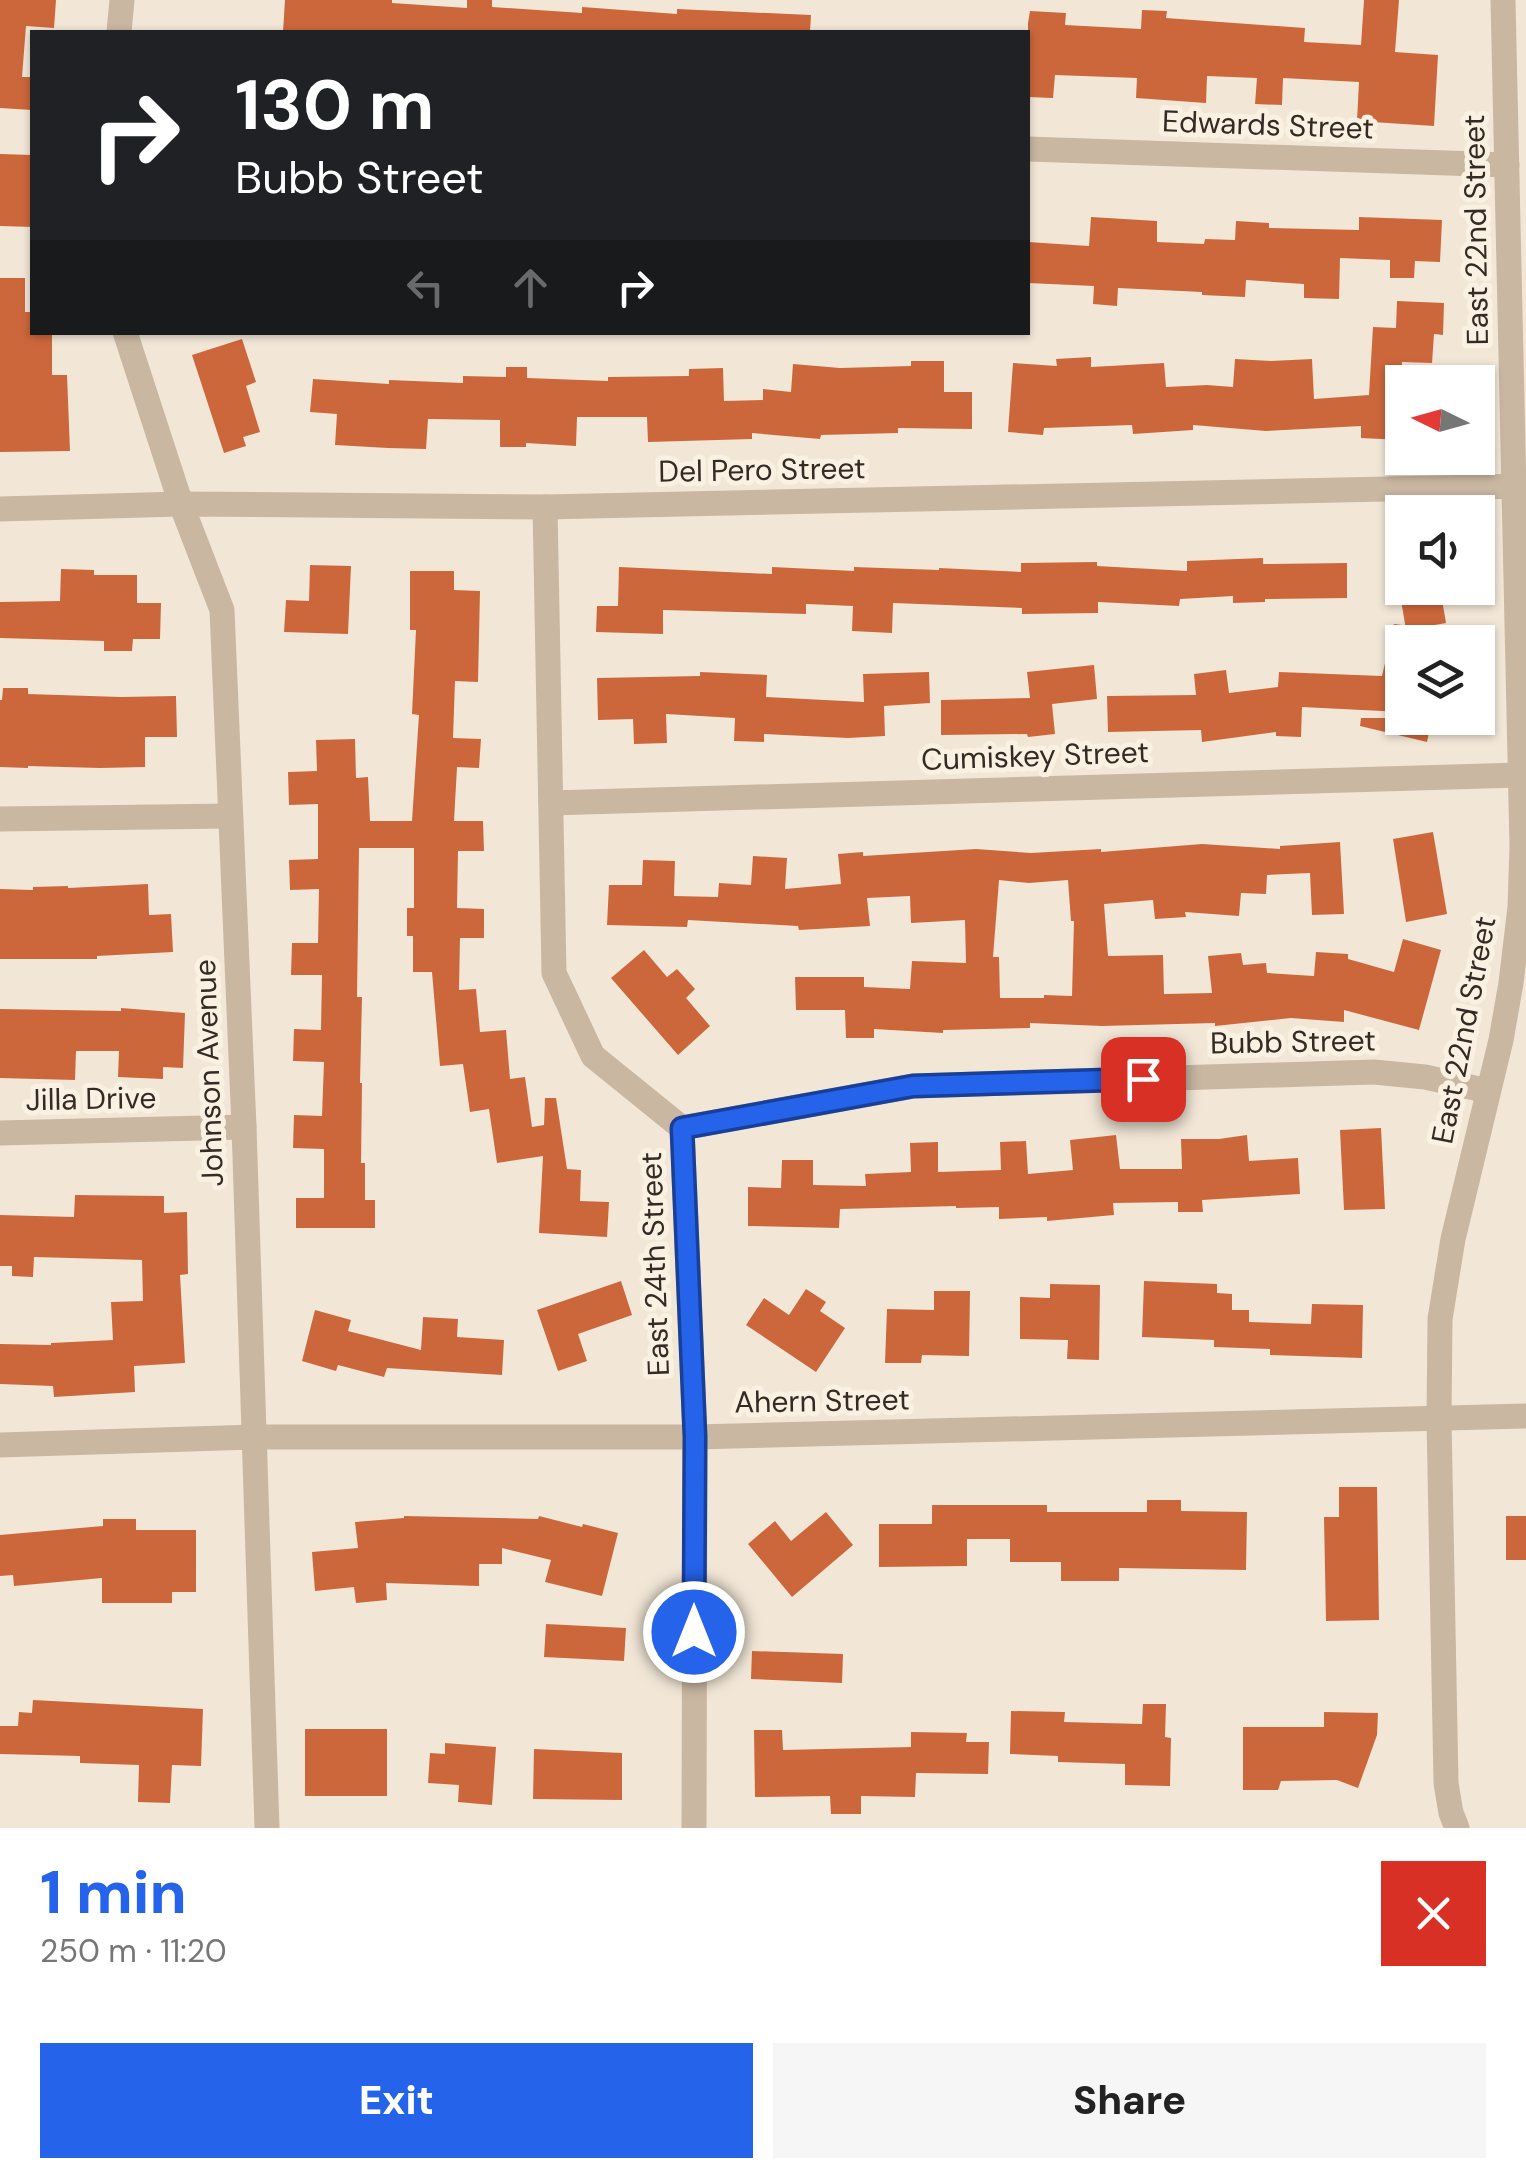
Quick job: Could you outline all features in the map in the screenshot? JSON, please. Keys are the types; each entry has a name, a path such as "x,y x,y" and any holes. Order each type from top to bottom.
{"street":[{"path":"119,30 122,0"},
{"name":"East 22nd Street","path":"1457,1828 1446,1782 1440,1319 1453,1239 1511,983 1520,908 1520,486 1502,0"},
{"name":"Edwards Street","path":"1030,149 1507,165"},
{"name":"Johnson Avenue","path":"126,335 181,504 222,610 267,1828"},
{"name":"Del Pero Street","path":"0,509 181,504 546,508 1520,486"},
{"name":"East 24th Street","path":"546,508 554,973 593,1056 682,1128 695,1437 694,1828"},
{"name":"Cumiskey Street","path":"551,803 1520,775"},
{"path":"0,819 230,816"},
{"name":"Bubb Street","path":"682,1128 913,1086 1374,1072 1425,1077 1488,1091"},
{"name":"Jilla Drive","path":"0,1134 244,1127"},
{"name":"Ahern Street","path":"0,1444 254,1437 695,1437 1526,1416"}],"building":[{"path":"0,0 56,0 54,28 26,26 22,77 30,77 30,110 0,108"},
{"path":"285,0 392,0 467,8 467,0 492,0 492,7 582,13 582,7 677,14 677,9 811,15 810,30 283,30"},
{"path":"1364,0 1399,0 1395,52 1438,55 1434,126 1357,121 1359,82 1283,78 1282,105 1255,104 1257,78 1207,76 1206,103 1136,98 1137,78 1055,75 1053,98 1030,97 1030,11 1066,13 1065,25 1141,29 1142,10 1167,11 1166,18 1305,28 1304,42 1361,45"},
{"path":"0,154 30,155 30,227 0,226"},
{"path":"1091,217 1157,221 1157,242 1204,244 1205,239 1235,240 1236,221 1269,223 1269,228 1359,230 1359,217 1442,220 1440,262 1415,261 1414,278 1390,278 1390,260 1340,258 1339,299 1304,298 1304,284 1246,280 1245,297 1118,288 1117,306 1093,304 1094,286 1030,283 1030,242 1089,246"},
{"path":"0,278 25,278 30,335 52,335 52,375 67,375 70,451 0,452"},
{"path":"1397,301 1444,303 1443,335 1434,334 1432,363 1385,365 1385,439 1361,438 1361,426 1266,431 1193,425 1193,430 1133,434 1132,425 1044,428 1043,435 1008,432 1013,363 1057,366 1056,359 1091,357 1091,367 1164,363 1166,387 1233,387 1235,359 1312,359 1314,399 1369,395 1373,327 1396,328"},
{"path":"242,339 256,382 246,386 260,432 243,437 246,446 224,453 192,355"},
{"path":"911,361 944,361 944,392 972,392 972,429 898,428 898,433 821,435 820,439 752,433 752,439 648,442 647,417 577,417 576,446 526,443 526,447 500,447 500,420 428,419 426,449 335,445 337,414 310,412 313,379 463,383 463,376 506,377 506,367 527,367 527,378 608,381 608,377 689,376 689,369 723,368 724,401 763,400 763,389 791,392 793,364 840,368 911,366"},
{"path":"1263,558 1263,564 1347,563 1347,598 1233,603 1233,596 1180,599 1179,606 1098,602 1098,613 1022,614 1022,608 893,603 892,633 852,631 853,606 806,604 806,614 663,610 663,634 596,632 597,606 618,606 619,567 772,574 772,567 1021,572 1021,563 1097,562 1097,566 1187,571 1187,561"},
{"path":"310,565 351,566 348,634 284,632 286,600 309,601"},
{"path":"61,569 94,570 94,575 137,575 137,603 161,603 160,639 133,639 132,651 104,651 104,641 0,638 0,602 60,601"},
{"path":"410,571 454,571 454,590 480,591 478,682 455,681 453,738 481,739 479,768 457,767 454,821 483,821 484,851 458,851 457,908 484,909 484,938 460,938 459,990 476,989 480,1032 506,1030 510,1079 525,1077 532,1127 544,1125 545,1098 556,1098 567,1169 581,1170 580,1201 609,1202 607,1237 539,1233 543,1156 497,1163 489,1109 470,1112 463,1064 440,1066 432,972 413,972 413,936 407,936 407,908 414,908 414,848 359,848 361,1163 365,1163 365,1200 375,1200 375,1228 296,1228 296,1198 324,1198 324,1149 293,1148 294,1115 322,1116 324,1062 293,1061 294,1029 321,1030 322,975 291,975 292,943 318,943 319,889 290,890 289,860 318,859 318,804 289,805 288,772 317,771 316,740 355,739 356,778 368,777 370,821 412,821 419,715 412,714 416,630 410,630"},
{"path":"1402,605 1443,605 1446,623 1405,625"},
{"path":"1385,663 1385,711 1302,707 1301,737 1276,736 1276,732 1202,742 1201,730 1108,732 1107,696 1196,695 1194,674 1226,670 1229,693 1278,687 1279,672 1382,676"},
{"path":"1094,665 1097,699 1052,704 1055,734 941,735 941,700 1030,698 1027,672"},
{"path":"700,672 767,675 766,697 864,702 863,674 929,672 930,703 884,706 885,736 848,738 764,734 764,742 734,741 735,718 666,714 667,743 634,744 633,719 598,720 597,678 700,676"},
{"path":"3,688 28,688 28,694 176,696 177,737 145,737 145,767 0,767"},
{"path":"1361,718 1385,718 1385,732 1360,726"},
{"path":"1398,735 1428,735 1427,742"},
{"path":"1433,832 1447,914 1406,922 1393,839"},
{"path":"1340,842 1344,914 1312,915 1310,873 1267,875 1266,894 1241,893 1239,916 1185,912 1186,917 1155,919 1153,900 1104,904 1108,956 1163,955 1164,994 1212,993 1208,956 1241,953 1243,965 1266,963 1267,973 1314,976 1316,952 1348,954 1348,959 1394,972 1403,939 1441,950 1419,1030 1344,1010 1344,1022 1291,1018 1215,1026 1030,1023 1030,1028 943,1033 874,1029 874,1038 846,1038 845,1010 796,1010 795,977 864,977 864,987 910,989 912,961 966,963 965,920 911,923 910,896 867,898 870,926 799,930 798,926 688,920 687,927 607,925 609,885 642,885 643,860 675,861 674,896 718,897 719,883 751,885 753,856 787,858 785,889 841,884 838,854 976,849 1101,852 1202,844 1280,846","holes":["999,880 1068,880 1074,921 1072,996 1000,998 999,957 993,957"]},
{"path":"148,884 149,915 171,914 173,952 97,959 0,959 0,889"},
{"path":"644,950 667,977 677,969 695,989 686,998 710,1026 678,1055 611,978"},
{"path":"121,1008 185,1013 183,1068 163,1067 163,1079 118,1077 119,1051 76,1051 75,1080 0,1078 0,1009"},
{"path":"1381,1128 1385,1209 1344,1210 1340,1130"},
{"path":"1116,1135 1120,1169 1182,1169 1181,1139 1247,1135 1249,1161 1298,1158 1300,1194 1202,1200 1203,1212 1178,1212 1178,1202 1113,1203 1114,1215 1047,1221 1047,1217 999,1219 999,1207 840,1209 839,1228 748,1226 748,1187 781,1188 782,1160 813,1160 813,1185 866,1186 865,1174 911,1172 910,1143 938,1142 938,1172 1001,1170 1000,1142 1026,1141 1028,1174 1073,1170 1070,1140"},
{"path":"75,1195 164,1196 164,1213 187,1212 188,1274 180,1275 185,1363 134,1366 135,1392 54,1397 53,1386 0,1384 0,1344 113,1340 111,1302 143,1301 142,1260 34,1257 33,1277 12,1276 12,1266 0,1266 0,1215 74,1217"},
{"path":"621,1281 632,1315 578,1334 587,1361 558,1371 537,1310"},
{"path":"1144,1281 1217,1284 1217,1293 1232,1294 1232,1310 1249,1310 1249,1322 1311,1324 1312,1304 1363,1305 1362,1358 1270,1355 1270,1349 1214,1347 1214,1340 1142,1337"},
{"path":"1050,1284 1100,1285 1099,1360 1067,1359 1068,1340 1020,1339 1020,1297 1050,1298"},
{"path":"806,1289 826,1302 820,1311 845,1328 816,1372 746,1325 764,1298 789,1315"},
{"path":"934,1291 970,1291 969,1356 922,1355 921,1363 885,1363 887,1309 934,1310"},
{"path":"315,1310 351,1320 348,1331 421,1350 423,1317 458,1319 457,1337 504,1340 502,1375 387,1368 384,1377 338,1365 336,1371 302,1361"},
{"path":"1339,1487 1377,1487 1379,1620 1326,1621 1324,1517 1339,1517"},
{"path":"1147,1500 1181,1500 1181,1511 1247,1512 1246,1570 1119,1568 1119,1581 1061,1581 1061,1562 1010,1562 1010,1539 967,1539 967,1566 879,1567 879,1524 932,1524 932,1505 1047,1505 1047,1512 1147,1512"},
{"path":"826,1512 853,1545 792,1597 748,1544 775,1521 791,1541"},
{"path":"404,1516 539,1516 618,1533 602,1596 545,1582 551,1560 502,1548 502,1564 479,1564 479,1586 386,1583 387,1600 356,1603 354,1587 315,1591 312,1552 358,1548 355,1522"},
{"path":"1506,1516 1526,1516 1526,1560 1506,1560"},
{"path":"103,1519 136,1519 136,1530 196,1530 196,1592 172,1592 172,1603 102,1603 102,1578 14,1586 13,1575 0,1576 0,1535 103,1526"},
{"path":"546,1624 626,1628 624,1661 544,1657"},
{"path":"752,1651 843,1654 842,1683 751,1679"},
{"path":"33,1700 203,1709 201,1766 172,1765 170,1803 138,1802 139,1765 80,1763 80,1756 0,1754 0,1726 18,1726 19,1712 32,1713"},
{"path":"1143,1704 1166,1704 1165,1737 1171,1738 1170,1786 1125,1785 1125,1764 1058,1762 1058,1756 1010,1754 1011,1711 1065,1712 1064,1722 1142,1724"},
{"path":"1324,1712 1378,1713 1377,1735 1358,1788 1337,1780 1281,1781 1278,1790 1243,1790 1243,1727 1324,1727"},
{"path":"305,1729 387,1729 387,1796 305,1796"},
{"path":"754,1730 782,1730 783,1750 911,1747 911,1732 967,1733 966,1742 989,1742 988,1774 916,1773 915,1797 861,1796 861,1814 831,1814 830,1796 755,1797"},
{"path":"445,1743 496,1747 492,1805 458,1802 459,1785 428,1783 430,1753 445,1754"},
{"path":"534,1749 622,1753 622,1800 533,1799"}],"route":[{"path":"694,1632 695,1437 682,1128 913,1086 1143,1079"}]}
